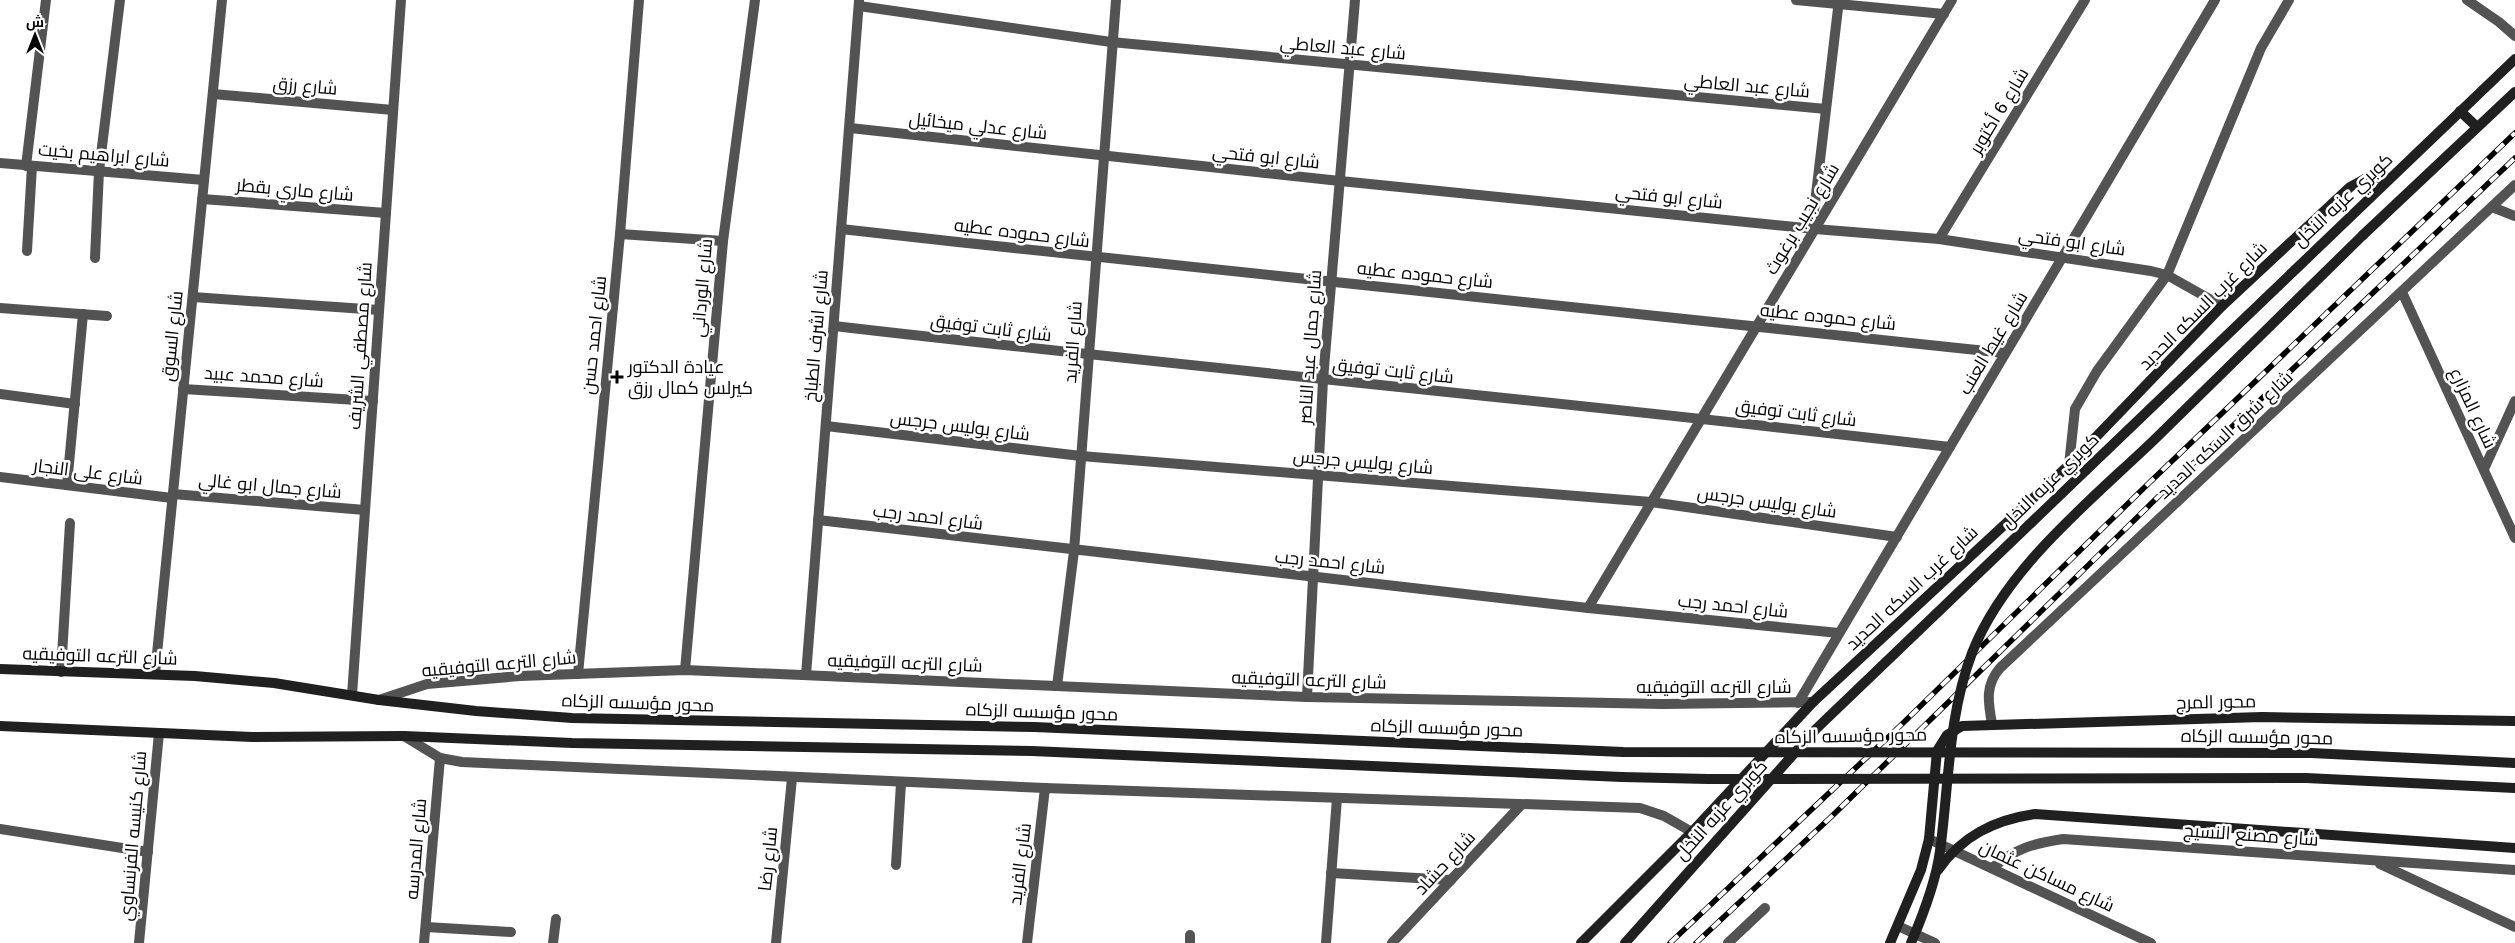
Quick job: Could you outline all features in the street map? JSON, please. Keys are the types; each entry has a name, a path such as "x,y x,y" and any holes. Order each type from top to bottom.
{"main road":[{"name":"كوبري عزبه النخل","path":"1625,943 1816,729 2360,205 2515,59"},
{"path":"1910,943 1940,854 1954,728 1961,687 1973,652 2010,586 2072,519 2363,236 2515,92"},
{"path":"2460,111 2477,127"},
{"name":"شارع غرب السكه الحديد","path":"1581,943 1692,832 1813,702 2069,465 2222,306 2350,186 2368,177 2389,179"},
{"name":"شارع الترعه التوفيقيه","path":"0,669 155,674 244,680 379,700"},
{"name":"محور مؤسسه الزكاه","path":"379,700 456,709 572,718 1034,727 1623,752 2311,753 2515,763"},
{"name":"محور المرج","path":"1929,839 1936,759 1941,742 1954,730 1971,725 2271,717 2515,721"},
{"path":"0,726 298,738 404,736 582,743 1032,751 1622,777 1708,779 2306,778 2515,788"},
{"path":"1934,875 1951,854 1977,832 1995,823 2035,814 2515,848"},
{"path":"1890,943 1922,870 1929,839"}],"street":[{"path":"27,251 29,166 46,0"},
{"path":"95,258 99,171 120,0"},
{"name":"شارع السوق","path":"155,674 222,0"},
{"name":"شارع مصطفي الشريف","path":"352,695 401,0"},
{"name":"شارع احمد حسن","path":"578,674 620,234 639,0"},
{"name":"شارع الورداني","path":"685,670 722,241 755,0"},
{"name":"شارع الفريد","path":"1058,686 1074,551 1111,42 1116,0"},
{"name":"شارع جمال عبد الناصر","path":"1307,697 1323,380 1355,0"},
{"path":"1796,0 1838,2 1944,14"},
{"name":"شارع نجيب برغوث","path":"1588,608 1952,0"},
{"name":"شارع 6 أكتوبر","path":"1939,239 2086,0"},
{"name":"شارع غيط العنب","path":"1798,703 2215,0"},
{"path":"2069,465 2075,408 2097,371 2167,275 2261,48 2289,0"},
{"path":"2467,0 2499,22 2515,36"},
{"path":"1814,228 1838,2"},
{"name":"شارع عبد العاطي","path":"859,3 1111,42 1826,109"},
{"name":"شارع اشرف الطباخ","path":"806,675 859,3"},
{"name":"شارع رزق","path":"213,94 393,110"},
{"name":"شارع عدلي ميخائيل","path":"850,128 1103,156"},
{"name":"شارع ابو فتحي","path":"1103,156 1939,239 2062,258 2125,265 2167,275 2222,306"},
{"name":"شارع ابراهيم بخيت","path":"0,163 204,180"},
{"name":"شارع شرق السكه الحديد","path":"1992,724 1988,693 1994,675 2000,668 2515,185"},
{"name":"شارع ماري بقطر","path":"202,198 386,213"},
{"path":"2492,207 2515,216"},
{"name":"شارع حموده عطيه","path":"841,229 1095,258 1758,325 2005,353"},
{"path":"620,234 722,241"},
{"name":"شارع المزارع","path":"2402,292 2515,538"},
{"path":"193,297 379,310"},
{"path":"0,308 107,316"},
{"path":"67,485 83,314"},
{"name":"شارع ثابت توفيق","path":"834,326 1088,356 1702,418 1950,447"},
{"name":"شارع محمد عبيد","path":"183,388 372,401"},
{"path":"0,394 75,404"},
{"path":"2484,469 2515,401"},
{"name":"شارع بوليس جرجس","path":"826,426 1081,456 1651,502 1897,537"},
{"name":"شارع على النجار","path":"0,477 172,496"},
{"name":"شارع جمال ابو غالي","path":"172,496 365,510"},
{"name":"شارع احمد رجب","path":"818,520 1074,551 1588,608 1839,633"},
{"path":"61,672 70,523"},
{"name":"شارع الترعه التوفيقيه","path":"379,700 427,684 520,676 685,670 1307,697 1662,704 1813,702"},
{"name":"شارع كنيسه الفرنساوي","path":"139,943 159,733"},
{"path":"404,736 440,758 462,762 901,783 1640,808 1664,816 1692,832"},
{"name":"شارع المدرسه","path":"424,943 440,758"},
{"name":"شارع رضا","path":"776,943 792,778"},
{"path":"896,865 901,783"},
{"name":"شارع الفريد","path":"1027,943 1045,788"},
{"path":"1326,943 1337,798"},
{"name":"شارع حشاد","path":"1392,943 1521,804"},
{"path":"0,830 148,852"},
{"name":"شارع مساكن عثمان","path":"1929,839 2151,943"},
{"name":"شارع مصنع النسيج","path":"1992,868 2012,852 2036,844 2063,839 2515,870"},
{"path":"2374,861 2515,927"},
{"path":"1331,873 1451,880"},
{"path":"1728,943 1765,908"},
{"path":"553,943 556,919"},
{"path":"1898,926 1935,943"},
{"path":"426,927 511,932"}],"railway":[{"path":"1670,943 1899,727 2149,483 2515,133"},
{"path":"1696,943 1831,817 2161,494 2515,158"}],"place":[{"name":"عيادة الدكتور كيرلس كمال رزق","path":"617,377"}]}
